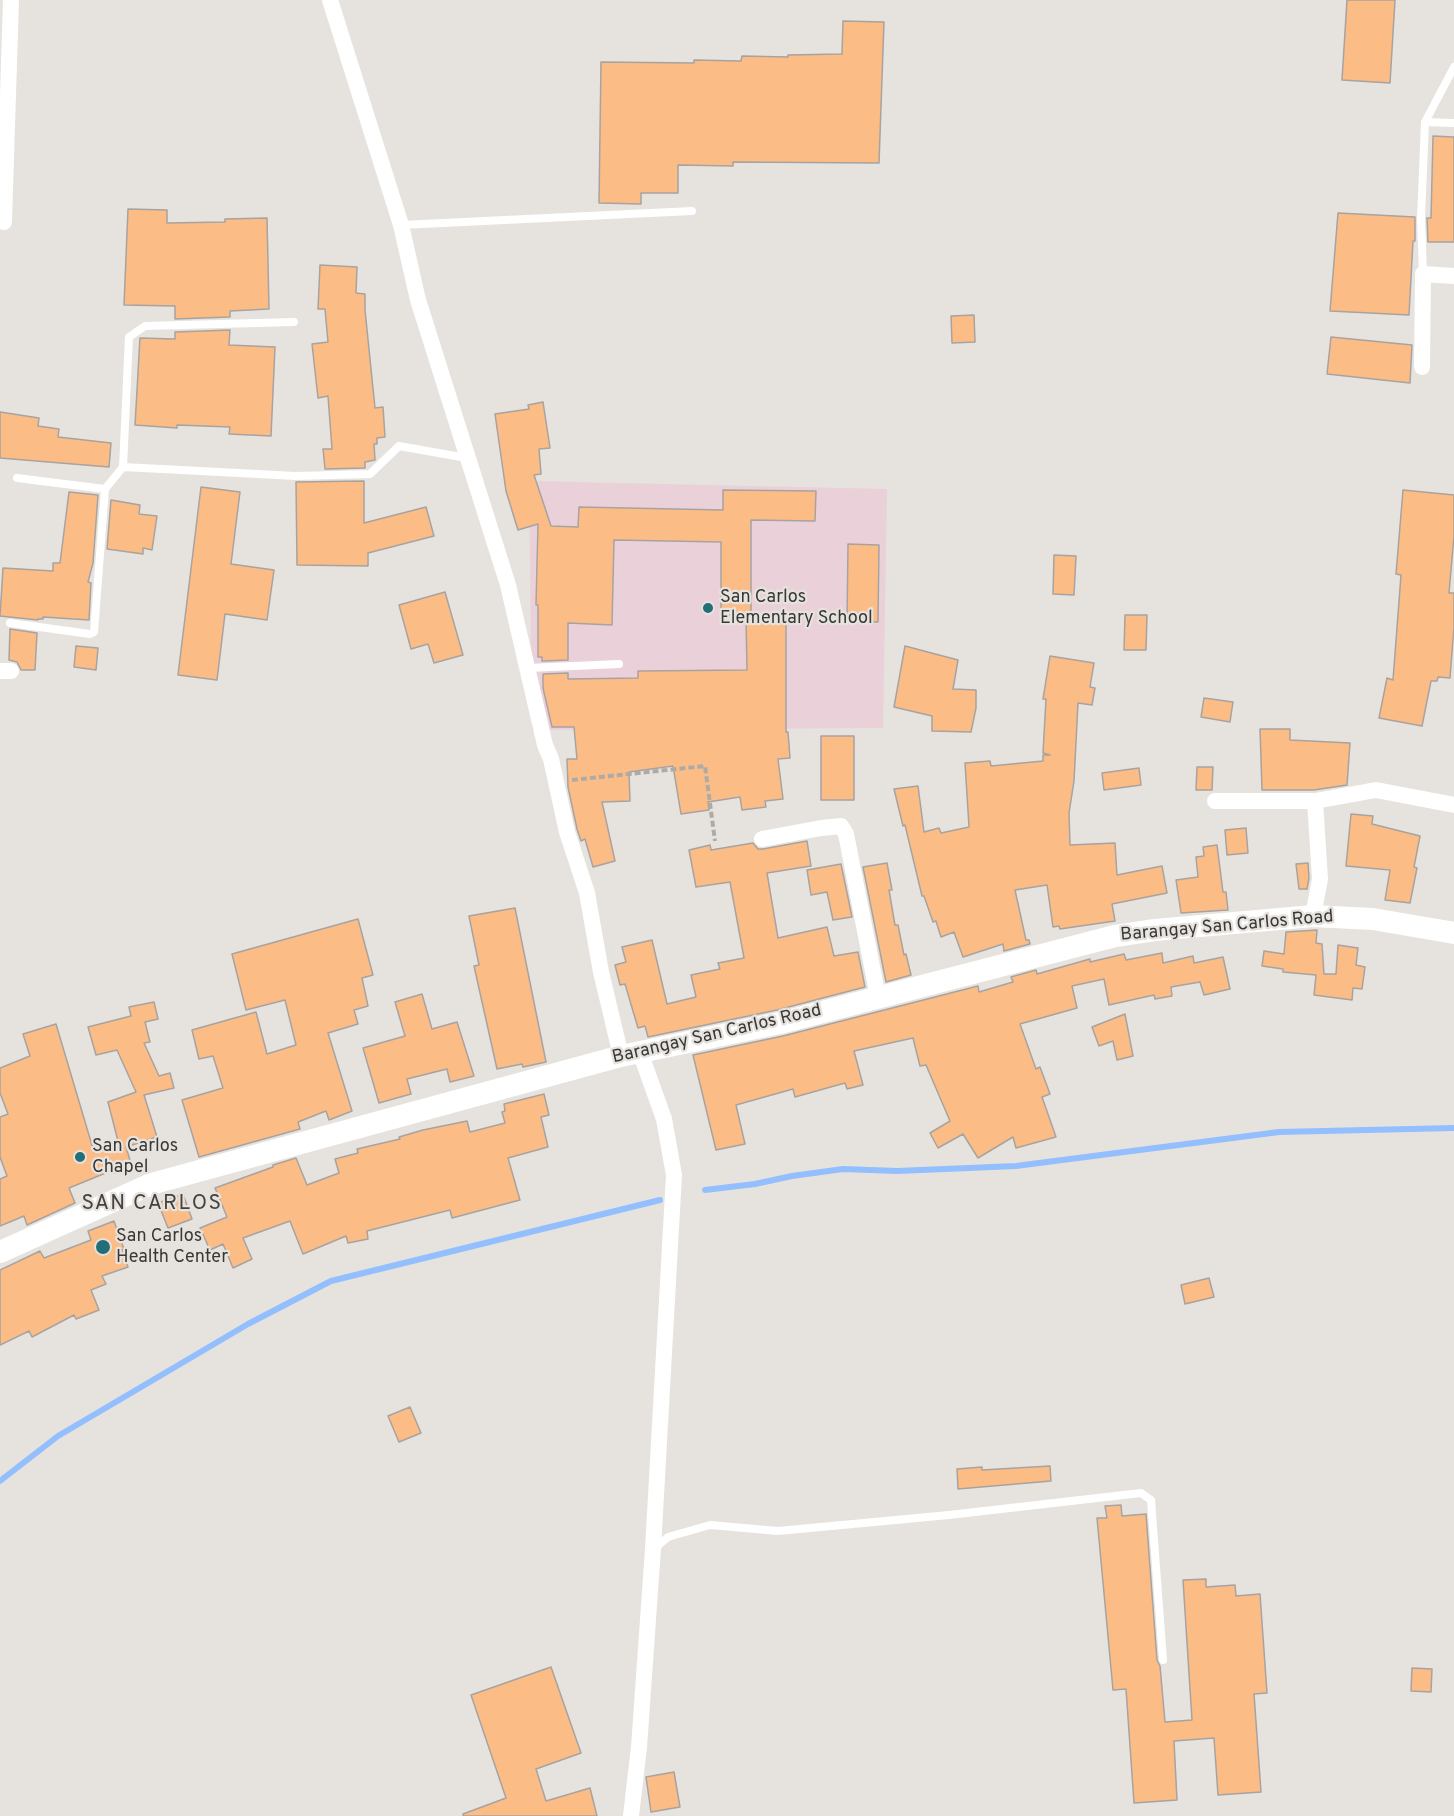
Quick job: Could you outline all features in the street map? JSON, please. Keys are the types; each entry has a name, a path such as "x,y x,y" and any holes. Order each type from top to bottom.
{"street":[{"path":"4,222 11,0"},
{"path":"330,0 400,225 418,300 507,585 567,832 587,893 601,972 631,1054 664,1119 674,1175 653,1549 639,1747 631,1816"},
{"path":"1422,367 1423,274 1454,276"},
{"path":"1215,801 1314,801 1376,790 1454,805"},
{"path":"1313,916 1320,879 1314,801"},
{"path":"762,839 841,826 846,834 878,997"},
{"name":"Barangay San Carlos Road","path":"0,1252 151,1184 631,1054 780,1023 1115,936 1155,930 1313,916 1373,919 1454,933"}],"lane":[{"path":"1423,274 1421,218 1425,122 1454,67"},
{"path":"1425,122 1454,123"},
{"path":"400,225 692,211"},
{"path":"10,623 90,634 94,632 105,489 123,467 129,337 145,326 294,322"},
{"path":"123,467 296,476 370,474 399,446 467,458"},
{"path":"17,478 105,489"},
{"path":"528,668 619,664"},
{"path":"653,1549 668,1537 710,1525 778,1531 949,1515 1141,1493 1152,1500 1163,1660"}],"path":[{"path":"555,782 705,766 715,842"}],"shaded area":[{"name":"San Carlos Elementary School","path":"529,481 887,489 883,728 532,730"}],"building":[{"path":"1347,0 1395,0 1390,83 1342,80"},
{"path":"843,21 884,22 879,163 733,162 733,166 678,165 678,193 641,193 641,204 599,203 601,62 694,63 694,60 741,61 742,56 788,57 788,55 842,54"},
{"path":"1433,136 1454,137 1454,242 1428,242 1427,218 1431,218"},
{"path":"128,209 167,210 167,223 225,222 225,219 267,218 269,309 230,311 230,317 175,319 175,306 124,305"},
{"path":"1338,213 1415,217 1409,315 1330,311"},
{"path":"320,265 357,267 356,293 365,294 375,408 383,407 385,437 377,438 377,444 374,444 375,460 365,462 365,468 325,469 323,449 332,449 328,396 318,398 312,344 328,342 325,309 318,309"},
{"path":"974,315 975,342 952,343 951,316"},
{"path":"230,330 229,345 275,347 271,436 229,434 230,427 177,425 177,428 135,425 140,338 175,339 175,332"},
{"path":"1331,337 1412,345 1410,383 1327,374"},
{"path":"543,402 550,448 539,449 541,474 534,475 551,526 578,527 579,507 723,510 723,490 816,491 815,521 751,520 751,615 721,615 721,542 614,540 612,625 568,623 568,660 542,661 542,657 538,657 538,605 536,605 538,524 518,530 506,491 495,414 529,409 528,405"},
{"path":"0,412 39,418 38,426 59,429 58,437 111,443 109,467 0,458"},
{"path":"364,481 364,523 426,507 434,536 368,553 368,566 297,565 296,482"},
{"path":"201,487 240,492 231,564 274,570 267,620 225,614 217,680 178,675"},
{"path":"1403,490 1454,495 1454,536 1449,593 1454,593 1454,627 1450,678 1438,677 1437,681 1431,681 1422,726 1379,718 1387,678 1393,680 1401,575 1396,574"},
{"path":"69,492 98,495 93,563 88,582 91,583 89,620 43,617 38,620 0,616 3,568 53,571 53,563 60,563"},
{"path":"111,500 140,505 139,514 157,516 152,550 143,548 143,554 107,549"},
{"path":"848,544 879,545 878,622 847,621"},
{"path":"1054,555 1076,556 1074,595 1053,594"},
{"path":"445,592 463,655 434,663 428,644 411,649 399,605"},
{"path":"1125,615 1147,615 1146,650 1124,650"},
{"path":"746,619 786,620 786,732 788,732 790,758 778,759 783,799 765,801 766,807 742,810 740,797 708,802 709,810 681,814 673,766 629,772 630,801 602,802 615,861 593,867 585,839 581,841 577,829 568,787 567,759 577,759 574,727 552,727 543,688 543,674 568,673 568,679 638,678 638,671 747,670"},
{"path":"10,629 37,633 35,670 21,670 17,662 9,660"},
{"path":"76,646 98,648 96,670 74,667"},
{"path":"905,646 958,660 953,689 976,690 976,708 971,732 932,731 932,716 894,707"},
{"path":"1050,656 1094,663 1090,687 1095,688 1092,705 1078,703 1074,781 1069,813 1070,845 1115,843 1117,875 1162,866 1167,893 1112,904 1115,921 1060,929 1059,926 1053,927 1047,885 1015,890 1026,940 1029,940 1030,944 1004,951 1003,944 963,957 954,932 941,937 936,921 933,922 924,896 922,896 894,789 918,786 924,832 939,828 941,833 969,827 965,763 990,761 991,766 1043,761 1043,755 1050,755 1043,753 1046,699 1043,699"},
{"path":"1204,698 1233,702 1230,722 1201,717"},
{"path":"1260,729 1290,729 1290,740 1350,743 1347,785 1314,790 1262,790"},
{"path":"821,736 854,736 854,800 821,800"},
{"path":"1197,767 1213,767 1212,790 1196,790"},
{"path":"1139,768 1141,785 1104,790 1102,773"},
{"path":"1351,814 1373,816 1372,824 1420,836 1410,903 1385,900 1390,870 1346,866"},
{"path":"1246,828 1248,853 1227,855 1225,830"},
{"path":"807,841 811,866 767,873 778,938 827,927 834,956 858,952 865,987 777,1010 648,1037 645,1026 638,1028 625,984 620,985 615,965 626,962 622,947 652,940 667,1004 696,997 691,975 720,969 718,963 744,958 730,882 696,887 689,850 710,845 711,850 753,843 758,849 763,849"},
{"path":"1217,845 1223,892 1226,892 1228,910 1181,913 1176,880 1198,877 1196,857 1204,856 1203,847"},
{"path":"887,863 895,925 898,925 911,975 886,982 863,867"},
{"path":"1308,863 1307,889 1299,889 1296,864"},
{"path":"841,864 852,917 833,920 827,892 811,895 807,870"},
{"path":"515,908 546,1062 497,1069 474,966 479,965 469,916"},
{"path":"358,919 373,975 362,978 368,1006 354,1010 358,1024 328,1033 352,1111 329,1120 326,1111 298,1122 300,1129 199,1157 182,1100 223,1088 213,1056 199,1059 192,1030 256,1012 267,1054 296,1045 285,1000 246,1010 232,954"},
{"path":"1317,930 1316,943 1322,944 1324,974 1336,974 1338,945 1358,948 1356,965 1365,967 1362,989 1353,988 1352,1000 1314,995 1316,975 1283,972 1283,969 1262,966 1264,951 1284,954 1286,932"},
{"path":"1162,953 1163,963 1193,956 1194,963 1223,957 1230,989 1204,995 1200,982 1171,987 1172,996 1155,999 1154,995 1109,1005 1104,979 1072,986 1077,1008 1020,1024 1036,1069 1040,1067 1050,1094 1042,1097 1056,1137 1016,1148 1013,1137 978,1158 963,1134 938,1148 930,1133 950,1121 926,1065 920,1066 913,1038 854,1051 863,1085 847,1089 845,1083 795,1097 793,1089 736,1105 745,1144 716,1150 693,1055 783,1036 978,986 979,992 1013,982 1011,977 1036,970 1037,974 1090,959 1090,962 1124,954 1126,960"},
{"path":"422,994 432,1029 457,1022 474,1076 450,1082 447,1069 407,1079 411,1094 379,1103 363,1048 405,1036 395,1002"},
{"path":"154,1002 158,1019 145,1022 150,1042 144,1043 159,1076 170,1073 174,1088 144,1095 157,1137 126,1147 132,1167 114,1173 113,1170 69,1188 75,1203 27,1225 24,1216 0,1226 0,1179 7,1176 0,1157 0,1117 8,1114 0,1093 0,1068 30,1056 23,1034 56,1024 94,1152 119,1145 108,1102 136,1092 117,1050 96,1055 88,1027 131,1016 129,1007"},
{"path":"1125,1014 1133,1056 1117,1060 1113,1041 1099,1046 1092,1027"},
{"path":"544,1094 549,1115 541,1117 548,1147 508,1158 520,1200 452,1218 450,1210 367,1231 368,1239 348,1243 346,1236 303,1254 290,1221 243,1238 252,1259 233,1268 223,1244 210,1250 200,1228 227,1217 215,1188 273,1167 273,1165 296,1158 307,1185 339,1173 335,1159 358,1153 357,1149 400,1139 399,1137 423,1130 467,1121 470,1132 505,1123 502,1112 505,1111 504,1104"},
{"path":"183,1194 192,1219 168,1228 158,1203"},
{"path":"114,1221 128,1267 102,1276 106,1284 91,1290 99,1310 76,1319 74,1315 32,1337 29,1331 0,1345 0,1270 40,1251 44,1258 91,1240 88,1231"},
{"path":"1209,1278 1214,1297 1185,1304 1181,1285"},
{"path":"410,1407 421,1433 399,1442 388,1416"},
{"path":"1050,1466 1051,1481 958,1489 957,1469 982,1467 982,1470"},
{"path":"1121,1505 1122,1516 1146,1514 1157,1660 1160,1666 1165,1722 1192,1720 1183,1580 1206,1579 1206,1587 1235,1585 1236,1596 1260,1594 1267,1693 1254,1694 1261,1792 1218,1795 1214,1738 1174,1741 1177,1800 1134,1803 1126,1689 1113,1690 1097,1518 1107,1518 1105,1506"},
{"path":"551,1667 581,1753 536,1769 546,1801 590,1788 597,1816 463,1816 463,1814 506,1798 471,1695"},
{"path":"1412,1668 1432,1669 1431,1692 1411,1691"},
{"path":"674,1772 680,1807 651,1812 646,1777"}],"waterway":[{"path":"705,1190 843,1169 897,1171 1016,1166 1279,1132 1454,1128"},
{"path":"0,1481 58,1436 248,1324 331,1281 660,1200"}],"place":[{"name":"San Carlos Elementary School","path":"708,608"},
{"name":"San Carlos Chapel","path":"80,1157"},
{"name":"San Carlos Health Center","path":"103,1247"}],"district":[{"name":"SAN CARLOS","path":"152,1205"}]}
